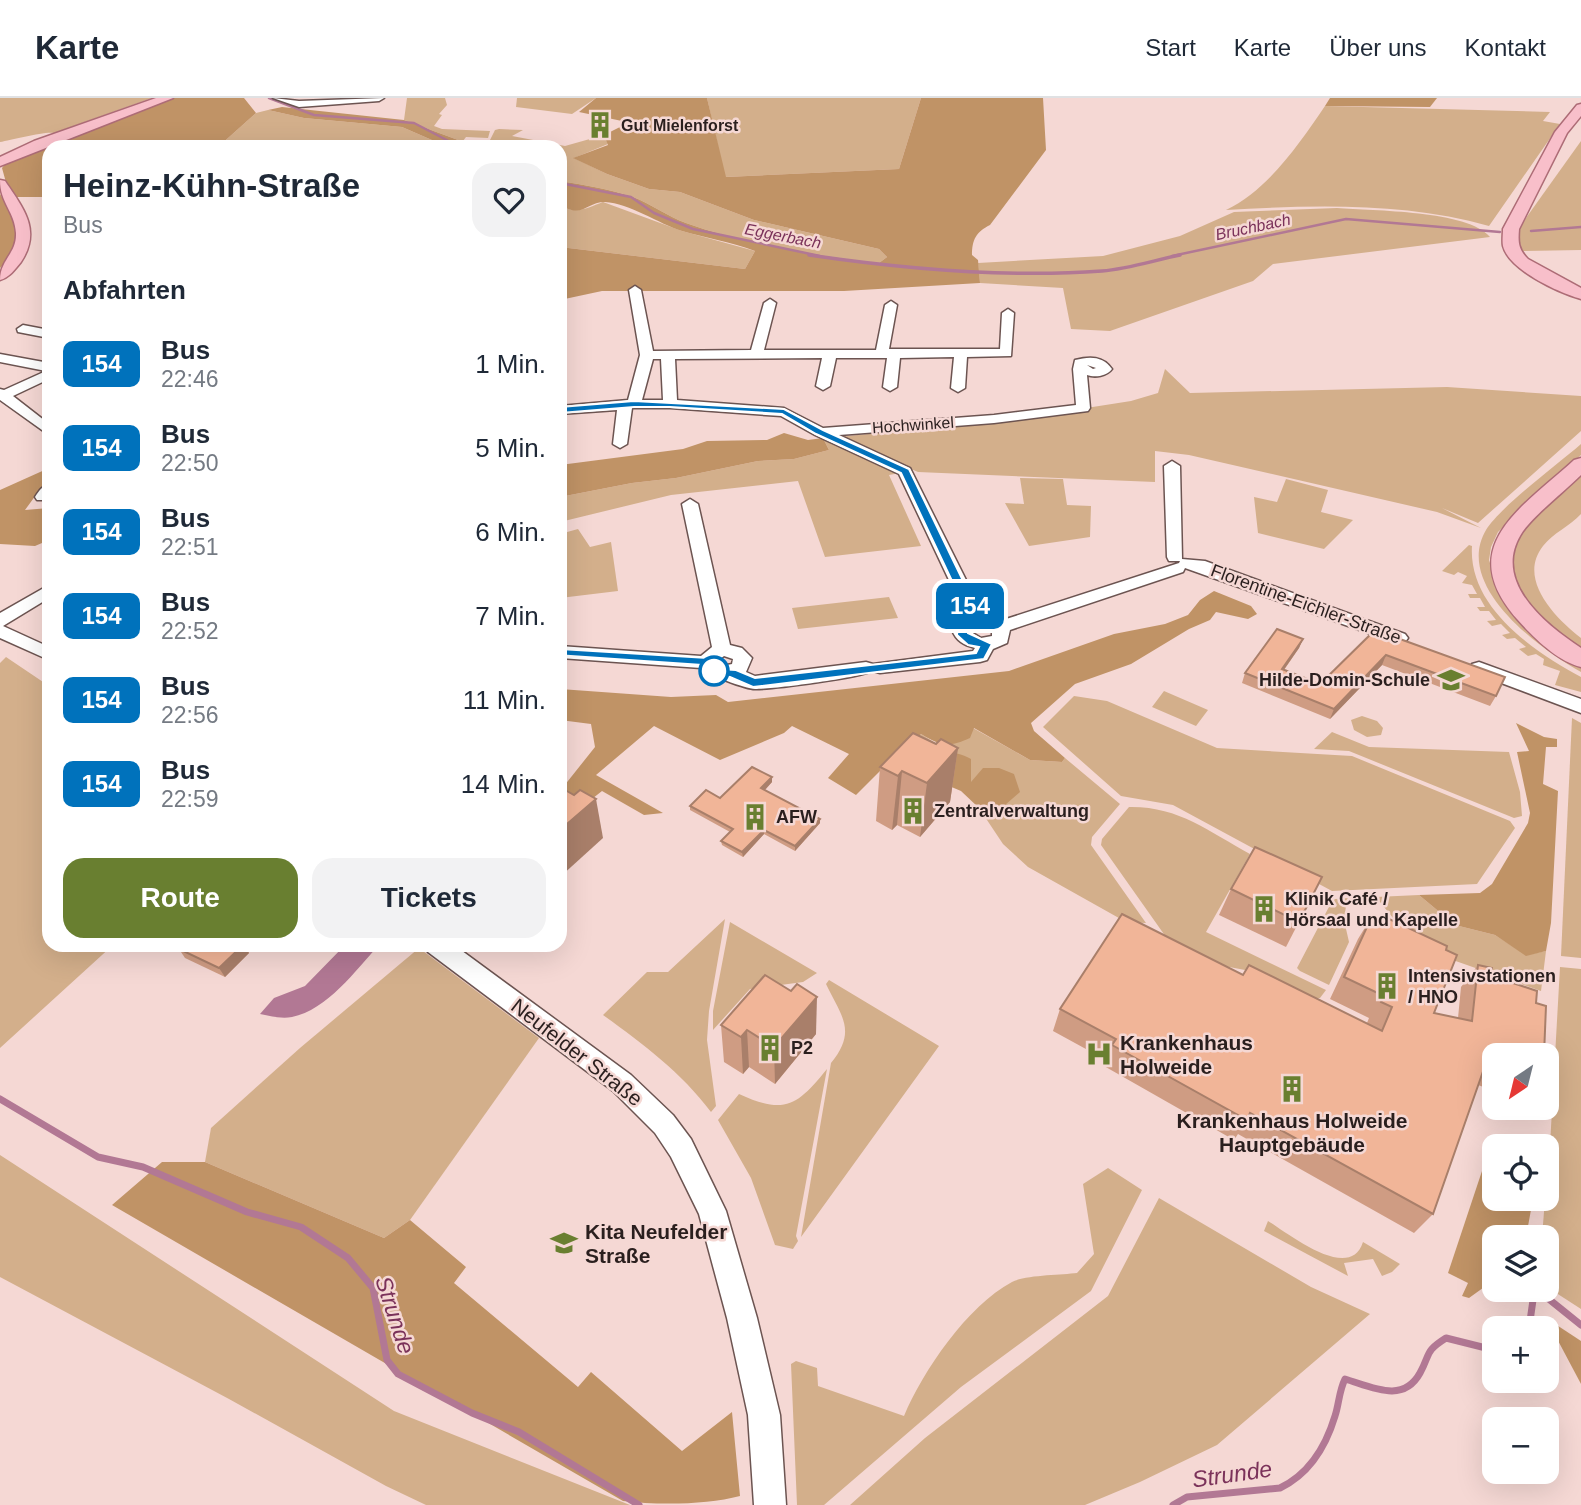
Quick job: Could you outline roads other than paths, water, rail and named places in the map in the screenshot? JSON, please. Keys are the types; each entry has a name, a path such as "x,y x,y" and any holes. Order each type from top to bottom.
{"main road":[{"path":"50,140 167,98"},
{"path":"1581,108 1561,132 1511,229 1511,246 1515,253 1535,271 1581,294"},
{"path":"0,162 42,143"},
{"path":"0,184 23,222 26,237 15,261 0,275"},
{"path":"1581,464 1511,531 1502,544 1500,554 1506,586 1520,608 1533,623 1581,659"}],"street":[{"path":"278,98 299,104 379,98"},
{"path":"620,444 646,355 635,290"},
{"path":"757,353 770,303"},
{"path":"890,387 888,352 891,305"},
{"path":"646,355 1006,353 1008,313"},
{"path":"23,329 42,333"},
{"path":"823,386 830,352"},
{"path":"958,388 961,352"},
{"path":"668,356 670,404"},
{"path":"0,358 42,366"},
{"name":"Hochwinkel","path":"820,432 994,419 1083,408 1080,369"},
{"path":"42,377 2,394 42,425"},
{"path":"567,409 670,404 784,412 820,432 905,471 976,618"},
{"path":"1001,627 1180,563 1172,466"},
{"path":"690,504 715,656 709,666 718,673 731,673 753,683 980,656 986,644"},
{"name":"Florentine-Eichler-Straße","path":"1180,563 1199,565 1410,642"},
{"path":"0,621 42,594"},
{"path":"976,618 993,621 1001,627 1001,639 986,644 972,642 963,635 962,626 976,618"},
{"path":"0,631 42,651"},
{"path":"567,652 715,656"},
{"path":"1460,661 1576,704"},
{"name":"Neufelder Straße","path":"445,952 622,1083 664,1124 681,1148 712,1211 741,1318 764,1415 770,1505"}],"waterway":[{"name":"Eggerbach","path":"269,98 314,115 414,123 447,140"},
{"name":"Eggerbach","path":"567,184 631,197 654,213 693,229 820,256"},
{"name":"Bruchbach","path":"1172,256 1346,219 1500,232"},
{"name":"Bruchbach","path":"1531,231 1581,227"},
{"name":"Eggerbach","path":"809,255 918,268 992,273 1112,270 1180,255"},
{"name":"Strunde","path":"0,1099 98,1157 143,1167 247,1212 301,1227 348,1258 373,1288 387,1360 398,1374 472,1413 519,1432 639,1505"},
{"name":"Strunde","path":"1531,1316 1533,1300 1538,1294 1545,1296 1581,1325"},
{"name":"Strunde","path":"1173,1505 1187,1497 1280,1488 1300,1475 1315,1458 1331,1427 1345,1379 1376,1389 1396,1391 1413,1382 1431,1350 1446,1338 1482,1347"}],"place":[{"name":"Gut Mielenforst","path":"600,125"},
{"name":"Hilde-Domin-Schule","path":"1451,680"},
{"name":"Zentralverwaltung","path":"913,811"},
{"name":"AFW","path":"755,817"},
{"name":"Klinik Café / Hörsaal und Kapelle","path":"1264,909"},
{"name":"Intensivstationen / HNO","path":"1387,986"},
{"name":"P2","path":"770,1048"},
{"name":"Krankenhaus Holweide","path":"1099,1054"},
{"name":"Krankenhaus Holweide Hauptgebäude","path":"1292,1089"},
{"name":"Kita Neufelder Straße","path":"564,1243"}]}
